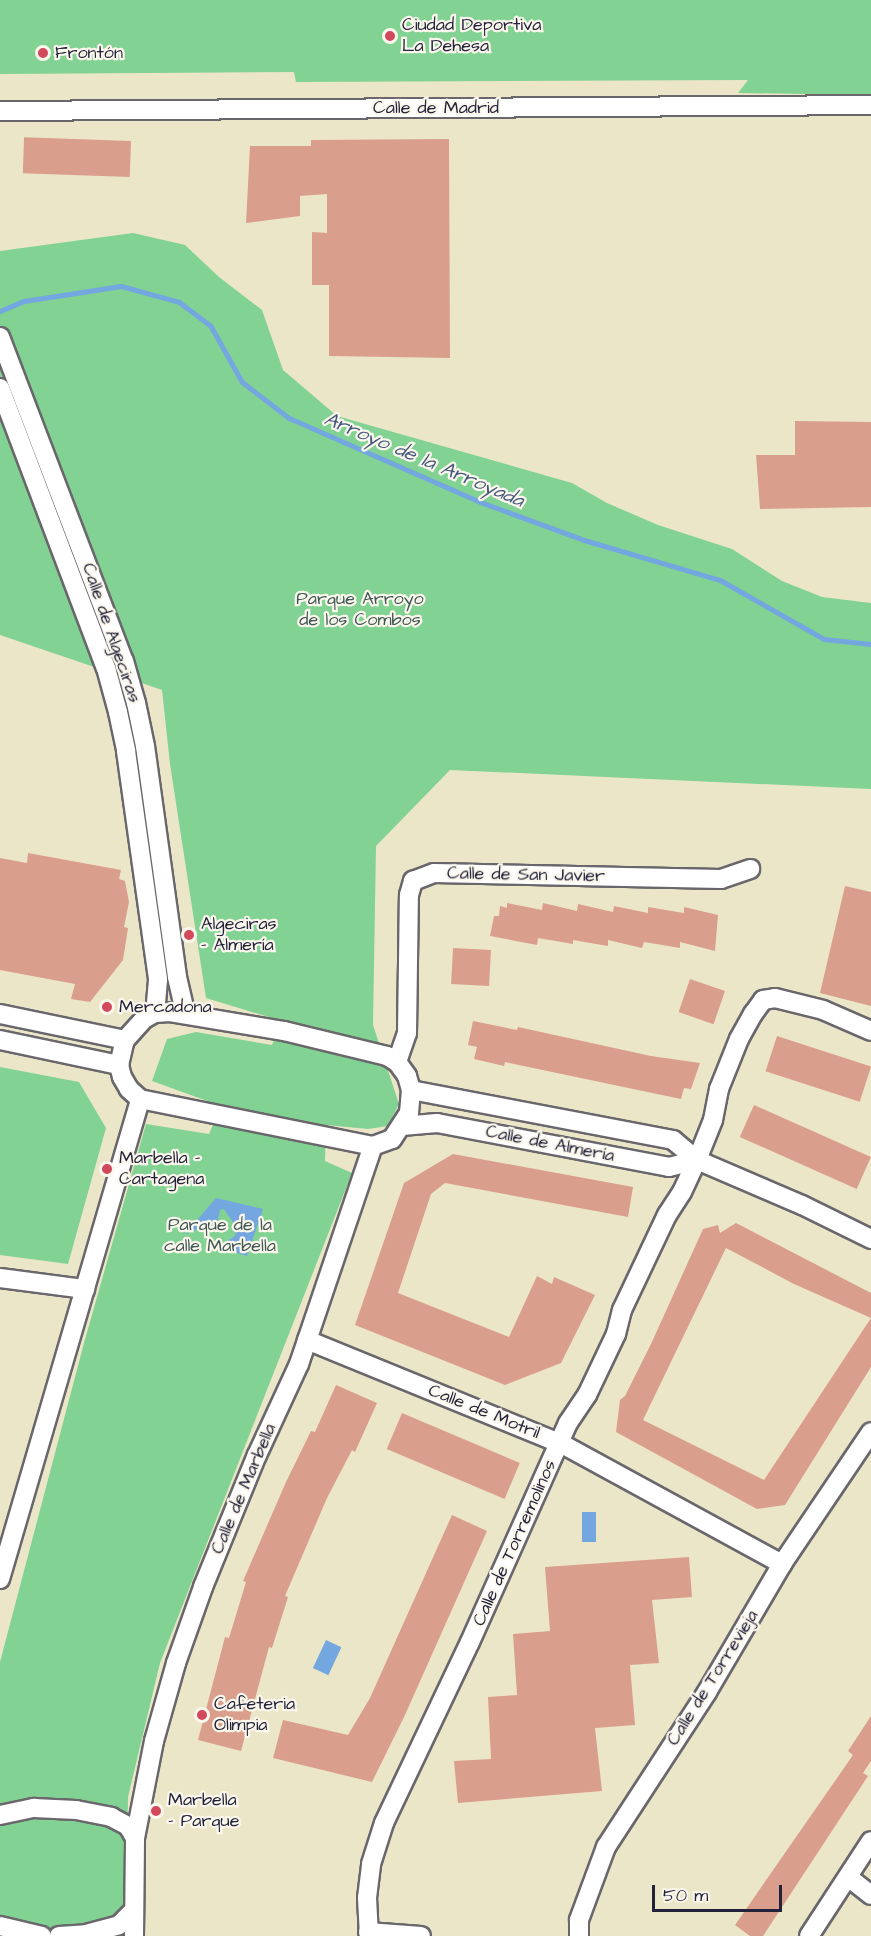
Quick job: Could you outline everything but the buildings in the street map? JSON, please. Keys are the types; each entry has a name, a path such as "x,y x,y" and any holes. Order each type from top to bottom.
{"street":[{"name":"Calle de Madrid","path":"0,111 871,105"},
{"name":"Calle de Algeciras","path":"0,337 124,661 136,703 145,746 177,977 185,1013"},
{"name":"Calle de Algeciras","path":"0,388 106,668 118,712 126,751 158,980 155,1013"},
{"name":"Calle de San Javier","path":"397,1062 407,1033 409,895 413,881 434,873 721,879 750,869"},
{"name":"Calle de Torremolinos","path":"369,1934 367,1898 371,1864 384,1823 568,1423 587,1395 616,1334 622,1310 667,1215 682,1192 697,1160 713,1120 719,1089 739,1039 763,1000 775,998 823,1010 871,1031"},
{"path":"155,1013 185,1013 353,1046 397,1062 407,1076 411,1090 409,1113 392,1139 373,1146 140,1099 129,1089 119,1065 125,1040 144,1019 155,1013"},
{"path":"0,1014 125,1040"},
{"path":"0,1040 119,1065"},
{"name":"Calle de Almería","path":"411,1090 673,1140 697,1160 802,1205 871,1239"},
{"path":"0,1579 140,1099"},
{"name":"Calle de Almería","path":"402,1126 437,1123 669,1167 697,1160"},
{"name":"Calle de Marbella","path":"134,1936 135,1838 154,1741 176,1663 203,1587 307,1341 373,1146"},
{"path":"0,1278 86,1289"},
{"name":"Calle de Motril","path":"307,1341 560,1443 782,1564"},
{"name":"Calle de Torrevieja","path":"579,1936 579,1920 606,1847 707,1692 782,1564 871,1432"},
{"path":"0,1815 34,1808 76,1810 111,1817 128,1826 135,1838"},
{"path":"809,1936 871,1841"},
{"path":"848,1877 871,1895"},
{"path":"59,1936 86,1934 119,1925 133,1911"},
{"path":"0,1926 42,1936"},
{"path":"369,1934 421,1936"}],"green space":[{"name":"Ciudad Deportiva La Dehesa","path":"0,0 871,0 871,95 738,93 748,80 296,82 294,72 0,74"},
{"path":"133,233 185,245 219,277 262,310 283,370 337,416 572,483 607,503 658,525 732,549 782,581 822,597 871,603 871,789 450,770 376,846 373,1025 399,1104 388,1126 368,1129 326,1125 325,1161 352,1173 160,1663 128,1797 126,1936 0,1936 0,1662 84,1343 146,1124 209,1134 221,1106 152,1081 167,1039 196,1032 272,1045 282,1021 206,998 170,764 162,690 0,635 0,251"},
{"path":"0,1067 79,1082 106,1128 68,1264 0,1255"}],"water":[{"path":"216,1198 263,1209 247,1256 218,1247 235,1236 237,1228 224,1209 220,1210 218,1220 185,1234"},
{"path":"582,1512 596,1512 596,1542 582,1542"},
{"path":"326,1640 341,1647 328,1675 313,1668"}],"waterway":[{"name":"Arroyo de la Arroyada","path":"0,311 24,301 121,286 179,302 210,325 242,382 289,418 483,503 584,540 720,580 824,639 871,644"}],"place":[{"name":"Ciudad Deportiva La Dehesa","path":"390,36"},
{"name":"Frontón","path":"43,53"},
{"name":"Algeciras - Almería","path":"189,935"},
{"name":"Mercadona","path":"107,1007"},
{"name":"Marbella - Cartagena","path":"107,1169"},
{"name":"Cafeteria Olimpia","path":"202,1715"},
{"name":"Marbella - Parque","path":"156,1811"}],"park label":[{"name":"Parque Arroyo de los Combos","path":"360,610"},
{"name":"Parque de la calle Marbella","path":"220,1236"}]}
